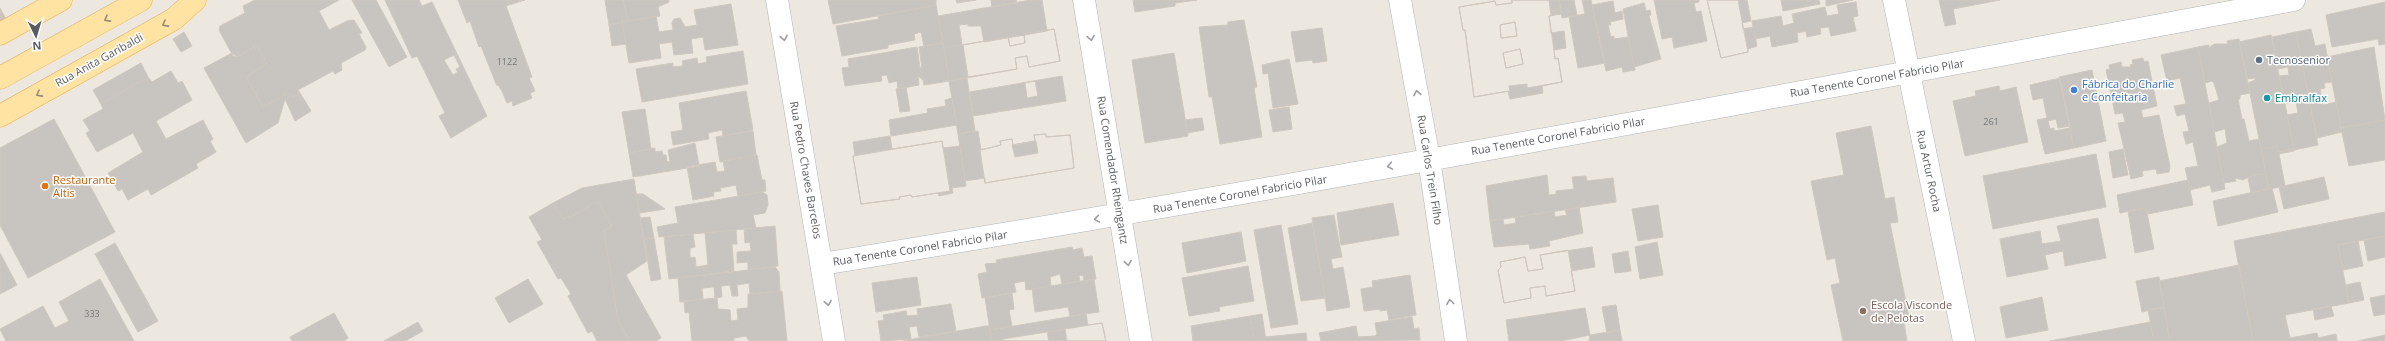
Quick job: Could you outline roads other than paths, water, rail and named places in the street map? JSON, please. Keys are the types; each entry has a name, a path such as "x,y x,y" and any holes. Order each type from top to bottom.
{"main road":[{"path":"0,34 61,0"},
{"path":"0,78 141,0"},
{"name":"Rua Anita Garibaldi","path":"0,116 174,19 195,0"}],"street":[{"name":"Rua Pedro Chaves Barcelos","path":"777,0 834,341"},
{"name":"Rua Comendador Rheingantz","path":"1084,0 1141,341"},
{"name":"Rua Carlos Trein Filho","path":"1400,0 1429,159 1456,341"},
{"name":"Rua Artur Rocha","path":"1894,0 1964,341"},
{"name":"Rua Tenente Coronel Fabricio Pilar","path":"822,264 1120,215 1909,72 2294,0"}],"place":[{"name":"Tecnosenior","path":"2259,60"},
{"name":"Fábrica do Charlie e Confeitaria","path":"2074,90"},
{"name":"Embralfax","path":"2267,98"},
{"name":"Restaurante Altis","path":"45,186"},
{"name":"Escola Visconde de Pelotas","path":"1863,311"}]}
